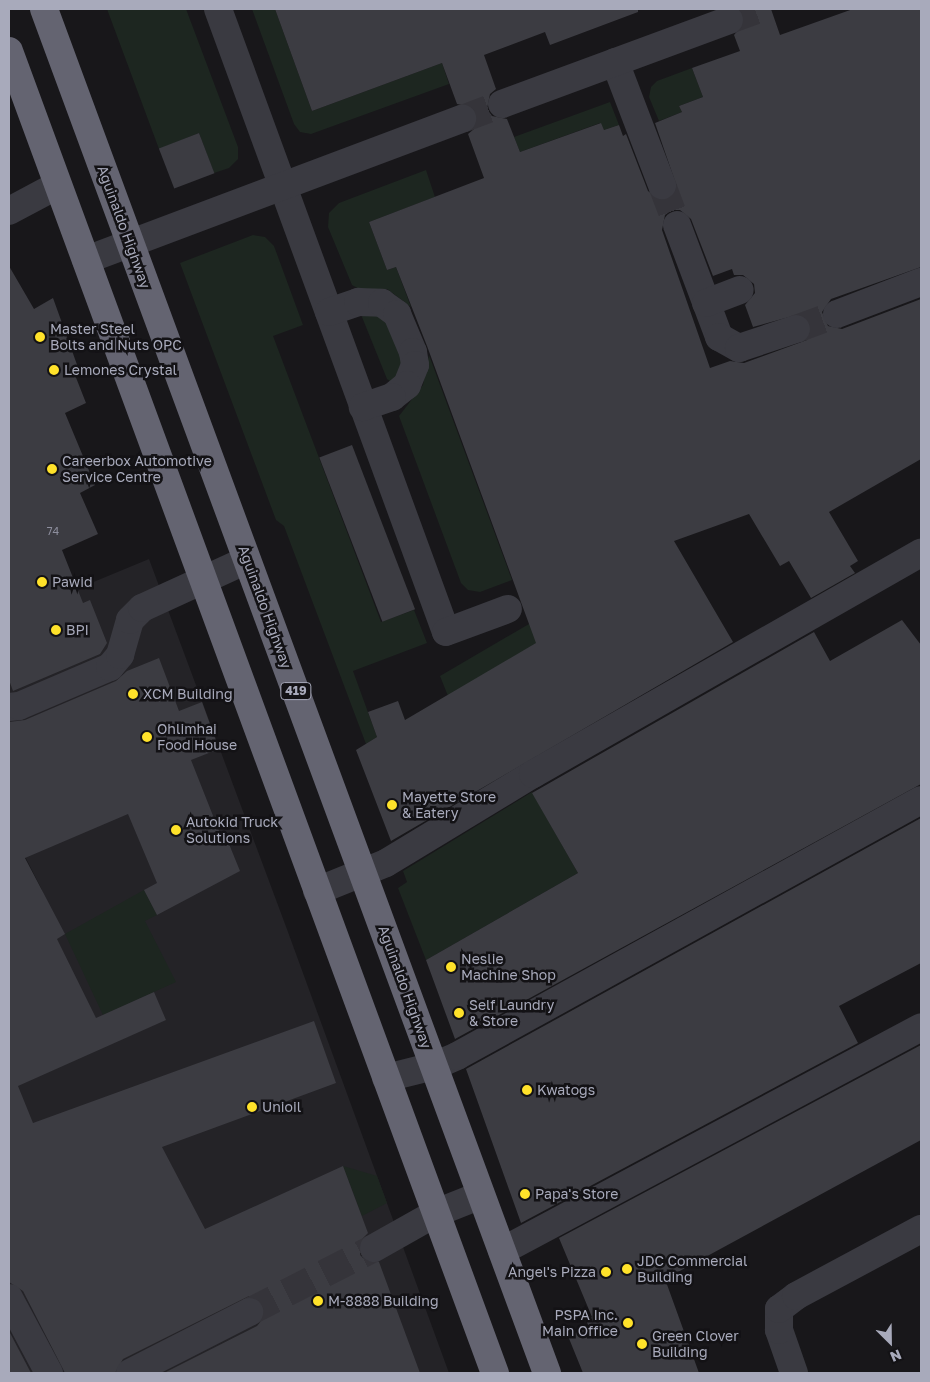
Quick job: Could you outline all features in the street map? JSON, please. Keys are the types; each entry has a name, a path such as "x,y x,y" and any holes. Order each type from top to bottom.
{"highway":[{"name":"Aguinaldo Highway","path":"44,9 547,1373"},
{"path":"9,51 495,1373"}],"street":[{"path":"218,9 446,632 508,609"},
{"path":"502,104 729,20"},
{"path":"615,62 662,185"},
{"path":"86,260 462,119"},
{"path":"9,211 58,186"},
{"path":"677,225 720,337 728,345 750,346 796,329"},
{"path":"837,314 921,282"},
{"path":"706,303 740,290"},
{"path":"329,312 358,302 382,303 397,314 413,352 415,364 407,385 392,397 363,407"},
{"path":"317,891 386,863 542,769 921,553"},
{"path":"9,706 19,706 110,667 120,655 126,628 135,614 202,577 247,560"},
{"path":"386,1078 434,1066 921,800"},
{"path":"502,1251 921,1027"},
{"path":"374,1248 436,1213 481,1196"},
{"path":"794,1373 779,1330 779,1309 796,1296 921,1230"},
{"path":"9,1298 48,1373"},
{"path":"130,1373 248,1312"}],"shaded area":[{"path":"107,9 186,9 238,147 238,159 229,168 214,173 199,133 159,149"},
{"path":"252,9 275,9 312,111 442,63 449,84 311,134 300,132 294,124"},
{"path":"692,68 703,97 679,106 682,112 659,121 649,97 651,87 657,81"},
{"path":"610,102 619,125 604,130 600,123 520,152 514,137"},
{"path":"426,170 435,197 369,222 387,270 396,267 411,307 387,289 359,289 352,285 328,227 329,213 339,203"},
{"path":"253,235 265,237 274,246 303,325 273,336 381,622 414,610 427,643 353,671 377,737 366,744 284,526 276,520 180,263"},
{"path":"369,312 387,320 403,355 397,379 391,382 387,379 362,317 363,313"},
{"path":"429,355 512,580 480,592 468,590 461,583 399,416 423,385"},
{"path":"149,559 449,1373 9,1373 9,965 57,939 41,888 9,825 9,617"},
{"path":"559,613 564,627 448,696 440,676 529,624"},
{"path":"532,792 578,873 426,960 398,888 407,882 403,871"},
{"path":"144,890 157,915 145,921 176,982 103,1015 65,934"},
{"path":"343,1166 377,1176 387,1203 362,1216"}],"building":[{"path":"275,9 638,9 638,12 550,45 545,32 484,55 496,89 490,94 487,109 492,116 507,119 520,152 601,123 604,130 619,125 623,136 626,134 648,191 660,200 674,195 677,187 655,123 682,112 679,106 703,97 692,68 740,51 734,35 744,23 740,9 771,9 780,35 853,9 921,9 921,267 831,299 822,312 828,326 842,329 921,299 921,459 829,512 858,561 850,566 855,573 811,598 789,561 780,566 749,514 674,541 733,642 391,841 356,750 377,737 368,712 398,701 405,720 536,643 396,267 387,270 369,222 484,178 468,134 474,129 477,114 472,107 457,104 442,63 312,111","holes":["672,210 680,210 691,219 713,276 732,269 734,275 743,275 754,284 755,293 745,305 753,327 800,314 811,325 807,340 744,363 730,361 710,368 662,230 665,215"]},
{"path":"199,133 214,173 174,189 159,148"},
{"path":"9,266 34,309 53,298 80,373 75,375 86,403 65,413 95,485 80,493 98,534 62,550 83,603 90,600 107,643 100,654 13,691 9,680"},
{"path":"352,445 415,609 382,622 319,458"},
{"path":"902,620 921,645 921,784 455,1039 426,960 578,873 532,793 814,632 830,661"},
{"path":"159,658 179,711 202,702 219,749 191,760 225,846 229,844 240,871 157,915 144,890 157,883 128,814 25,858 65,934 57,939 96,1018 154,992 166,1020 18,1086 33,1123 314,1021 336,1083 162,1147 205,1229 343,1166 368,1233 360,1241 360,1255 367,1262 379,1262 420,1373 164,1373 257,1326 262,1320 263,1305 249,1296 123,1359 115,1373 65,1373 23,1291 9,1282 9,722 25,720 116,681 127,671"},
{"path":"921,818 921,963 839,1006 858,1043 521,1223 466,1069"},
{"path":"921,1045 921,1140 665,1279 699,1373 583,1373 568,1336 589,1327 586,1320 592,1317 559,1238"},
{"path":"9,1331 31,1373 9,1373"}],"tunnel":[{"path":"729,20 760,9"},
{"path":"462,119 502,104"},
{"path":"662,185 677,225"},
{"path":"796,329 837,314"},
{"path":"249,1312 374,1248"}],"place":[{"name":"Master Steel Bolts and Nuts OPC","path":"40,337"},
{"name":"Lemones Crystal","path":"54,370"},
{"name":"Careerbox Automotive Service Centre","path":"52,469"},
{"name":"Pawid","path":"42,582"},
{"name":"BPI","path":"56,630"},
{"name":"XCM Building","path":"133,694"},
{"name":"Ohlimhai Food House","path":"147,737"},
{"name":"Mayette Store & Eatery","path":"392,805"},
{"name":"Autokid Truck Solutions","path":"176,830"},
{"name":"Neslie Machine Shop","path":"451,967"},
{"name":"Self Laundry & Store","path":"459,1013"},
{"name":"Kwatogs","path":"527,1090"},
{"name":"Unioil","path":"252,1107"},
{"name":"Papa's Store","path":"525,1194"},
{"name":"JDC Commercial Building","path":"627,1269"},
{"name":"Angel's Pizza","path":"606,1272"},
{"name":"M-8888 Building","path":"318,1301"},
{"name":"PSPA Inc. Main Office","path":"628,1323"},
{"name":"Green Clover Building","path":"642,1344"}]}
